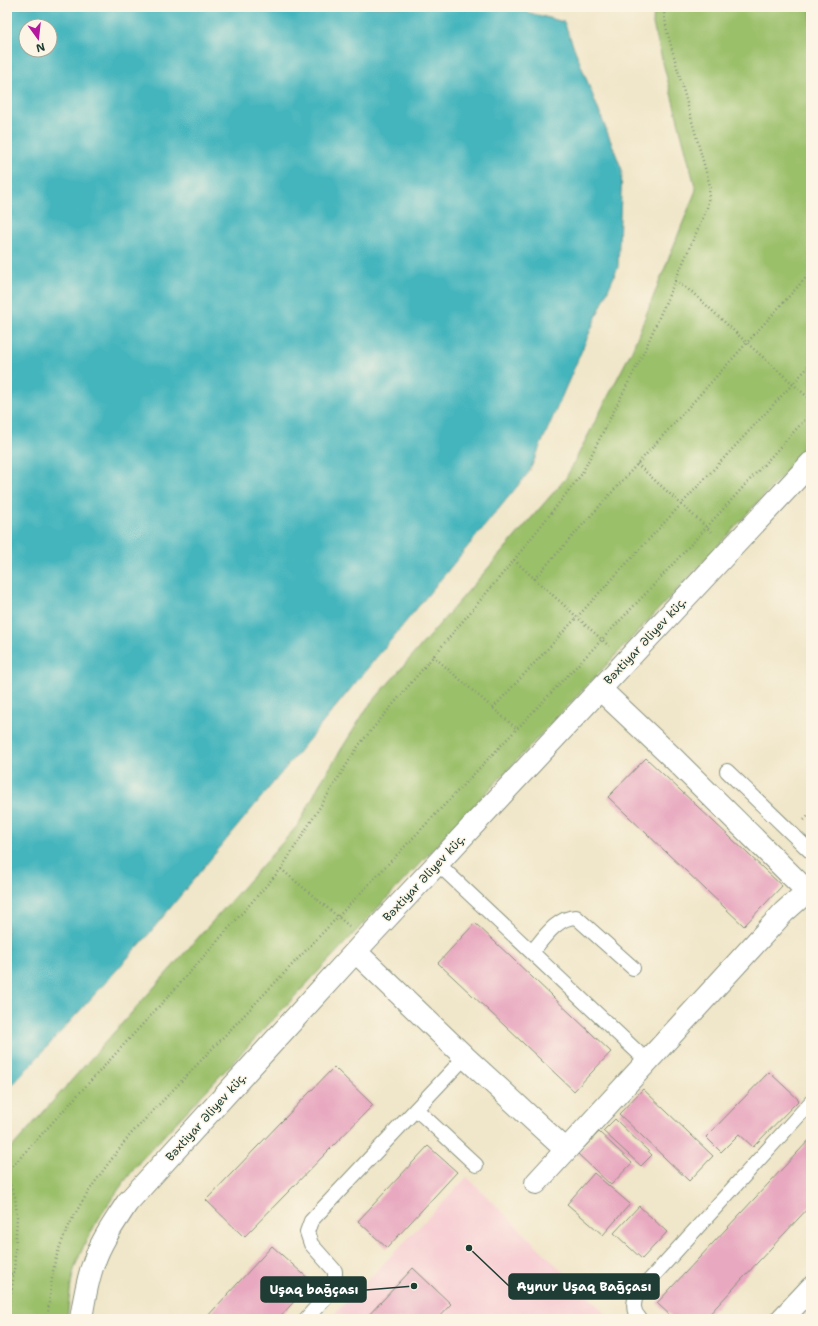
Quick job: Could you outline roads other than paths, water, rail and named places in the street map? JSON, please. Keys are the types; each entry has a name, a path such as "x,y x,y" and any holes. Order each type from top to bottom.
{"street":[{"name":"Bəxtiyar Əliyev küç.","path":"81,1319 85,1294 94,1261 127,1203 437,863 811,463"},
{"path":"536,1183 784,912 809,890 674,759 600,690"},
{"path":"361,946 465,1057 566,1150"},
{"path":"782,1319 811,1288"}],"lane":[{"path":"727,771 811,852"},
{"path":"437,863 647,1061"},
{"path":"532,952 557,924 568,917 576,917 633,968"},
{"path":"306,1319 328,1293 335,1281 334,1271 311,1244 307,1232 311,1221 465,1057"},
{"path":"640,1319 634,1309 633,1301 637,1294 811,1102"},
{"path":"416,1109 476,1165"}],"water":[{"path":"7,7 508,7 564,22 622,170 618,267 529,472 143,941 7,1091"}],"place":[{"name":"Aynur Uşaq Bağçası","path":"469,1248"},
{"name":"Uşaq bağçası","path":"414,1286"}]}
